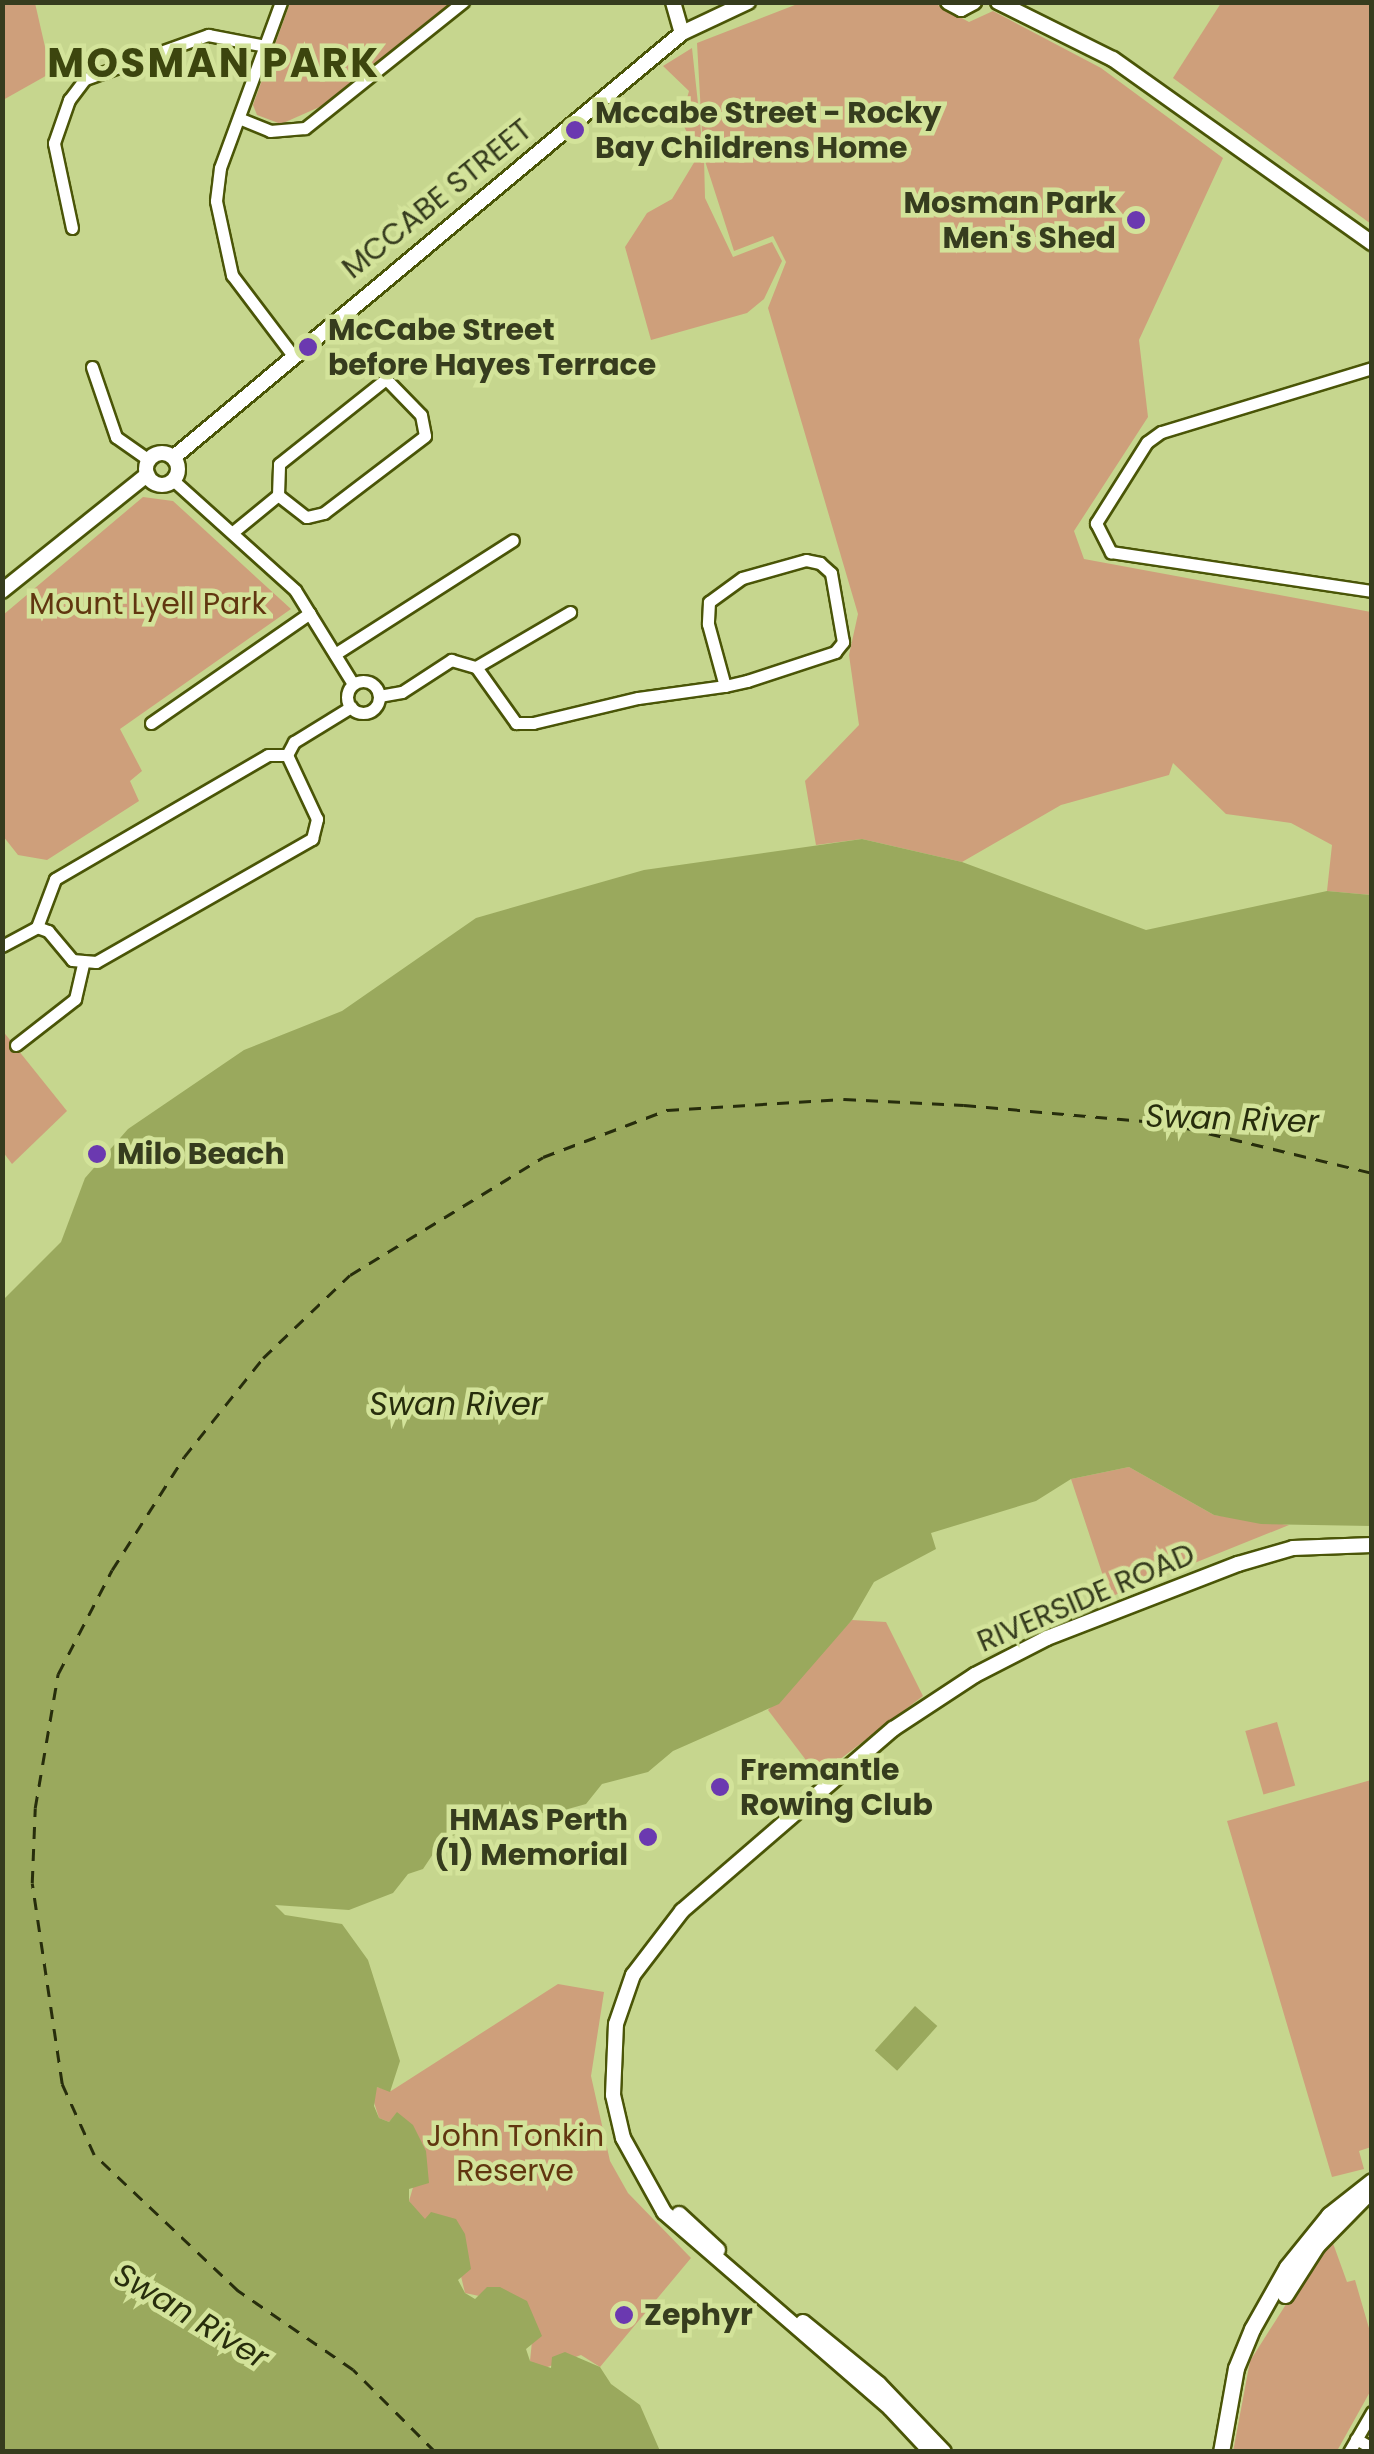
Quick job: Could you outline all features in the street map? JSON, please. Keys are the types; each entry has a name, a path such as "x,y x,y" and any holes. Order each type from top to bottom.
{"main road":[{"path":"1222,2452 1236,2368 1252,2328 1298,2254 1330,2215 1372,2180"},
{"path":"1232,2452 1245,2371 1270,2318 1317,2245 1372,2192"}],"street":[{"path":"282,2 220,168 221,240 232,274 292,352"},
{"path":"240,119 270,131 305,128 463,2"},
{"path":"673,2 682,33"},
{"name":"MCCABE STREET","path":"174,457 292,352 682,33 748,2"},
{"path":"948,2 961,9 974,2"},
{"path":"998,2 1113,59 1372,243"},
{"path":"72,228 54,143 69,100 85,79 208,36 266,46"},
{"path":"92,368 116,437 148,467 159,485 174,480"},
{"path":"1372,368 1161,432 1147,442 1096,523 1111,552 1372,591"},
{"path":"379,382 392,382 421,415 427,430 421,440 324,513 306,517 278,496 278,464 379,382"},
{"path":"2,591 163,452 174,457 179,466 174,480"},
{"path":"174,480 233,532 310,613 353,684 351,706"},
{"path":"233,532 278,496"},
{"path":"335,654 513,540"},
{"path":"351,706 369,712 380,696 402,692 451,660 476,667 516,722 726,686 834,652 843,642 831,573 820,563 806,560 742,578 709,602 708,624 726,686"},
{"path":"476,667 570,612"},
{"path":"151,723 310,613"},
{"path":"353,684 372,683 380,696"},
{"path":"287,755 294,742 351,706"},
{"path":"2,946 37,927 55,880 268,755 287,755"},
{"path":"37,927 83,963 96,962 312,839 318,819 287,755"},
{"path":"16,1045 75,999 83,963"},
{"name":"RIVERSIDE ROAD","path":"931,2452 890,2408 690,2238 658,2200 623,2138 613,2096 613,2045 633,1975 682,1910 893,1730 975,1676 1047,1638 1238,1564 1292,1548 1372,1545"},
{"name":"RIVERSIDE ROAD","path":"658,2200 879,2384 944,2452"},
{"path":"1372,2412 1353,2446 1372,2448"}],"green space":[{"path":"3,2 35,3 51,73 3,100"},
{"path":"290,3 451,3 324,105 281,124 257,115 253,105"},
{"path":"800,3 934,3 969,22 993,11 1101,68 1223,158 1139,340 1148,417 1074,531 1084,559 1371,612 1371,895 1327,891 1332,845 1291,823 1226,814 1173,763 1169,775 1061,805 962,862 862,839 816,845 805,781 859,725 849,655 858,614 768,308 786,262 773,236 734,251 704,158 705,198 733,257 772,242 782,261 764,299 747,313 651,340 625,247 647,213 672,199 698,156 681,120 689,91 663,66 692,48 703,150 697,43"},
{"path":"1221,3 1371,3 1371,224 1173,78"},
{"name":"Mount Lyell Park","path":"143,497 173,501 291,609 120,729 142,771 130,781 139,801 47,860 18,855 3,836 3,615"},
{"path":"2,1030 67,1111 12,1164 3,1152"},
{"path":"1129,1467 1214,1515 1289,1525 1110,1597 1071,1479"},
{"path":"852,1620 886,1622 923,1696 818,1776 768,1710"},
{"path":"1277,1722 1295,1785 1263,1795 1245,1731"},
{"path":"1371,1780 1371,2147 1359,2151 1364,2169 1332,2177 1227,1821"},
{"name":"John Tonkin Reserve","path":"558,1984 604,1992 591,2076 610,2161 628,2193 691,2258 600,2367 581,2355 542,2369 530,2361 532,2341 484,2297 465,2293 460,2272 409,2201 414,2184 397,2113 389,2122 379,2118 372,2096 377,2087 391,2091"},
{"path":"1330,2235 1347,2282 1355,2280 1371,2335 1371,2390 1337,2451 1233,2452 1250,2361"}],"water":[{"name":"Swan River","path":"862,839 962,862 1146,930 1327,891 1371,895 1371,1526 1261,1524 1214,1515 1129,1467 1071,1479 1036,1501 931,1533 936,1549 874,1582 852,1620 779,1704 673,1751 648,1772 602,1784 586,1804 550,1814 526,1811 443,1839 423,1869 408,1874 393,1893 349,1910 275,1905 285,1915 342,1924 368,1960 400,2061 390,2092 377,2087 374,2106 379,2118 389,2122 397,2112 413,2125 426,2151 429,2183 409,2189 409,2201 425,2219 431,2212 456,2219 465,2234 471,2269 458,2280 465,2293 475,2299 487,2287 500,2287 527,2301 542,2336 526,2349 530,2361 551,2368 552,2357 565,2352 600,2367 611,2384 640,2405 660,2451 3,2451 3,1300 61,1242 85,1178 128,1129 244,1050 342,1011 476,918 644,870"},
{"path":"915,2006 937,2026 897,2071 875,2051"}],"ferry route":[{"path":"435,2452 353,2370 238,2291 94,2155 62,2084 32,1883 35,1808 58,1674 112,1570 184,1457 263,1358 350,1275 543,1157 667,1110 844,1099 1166,1123 1372,1173"}],"place":[{"name":"Mccabe Street - Rocky Bay Childrens Home","path":"575,130"},
{"name":"Mosman Park Men's Shed","path":"1136,220"},
{"name":"McCabe Street before Hayes Terrace","path":"308,347"},
{"name":"Milo Beach","path":"97,1154"},
{"name":"Fremantle Rowing Club","path":"720,1787"},
{"name":"HMAS Perth (1) Memorial","path":"648,1837"},
{"name":"Zephyr","path":"624,2315"}],"district":[{"name":"MOSMAN PARK","path":"214,63"}]}
